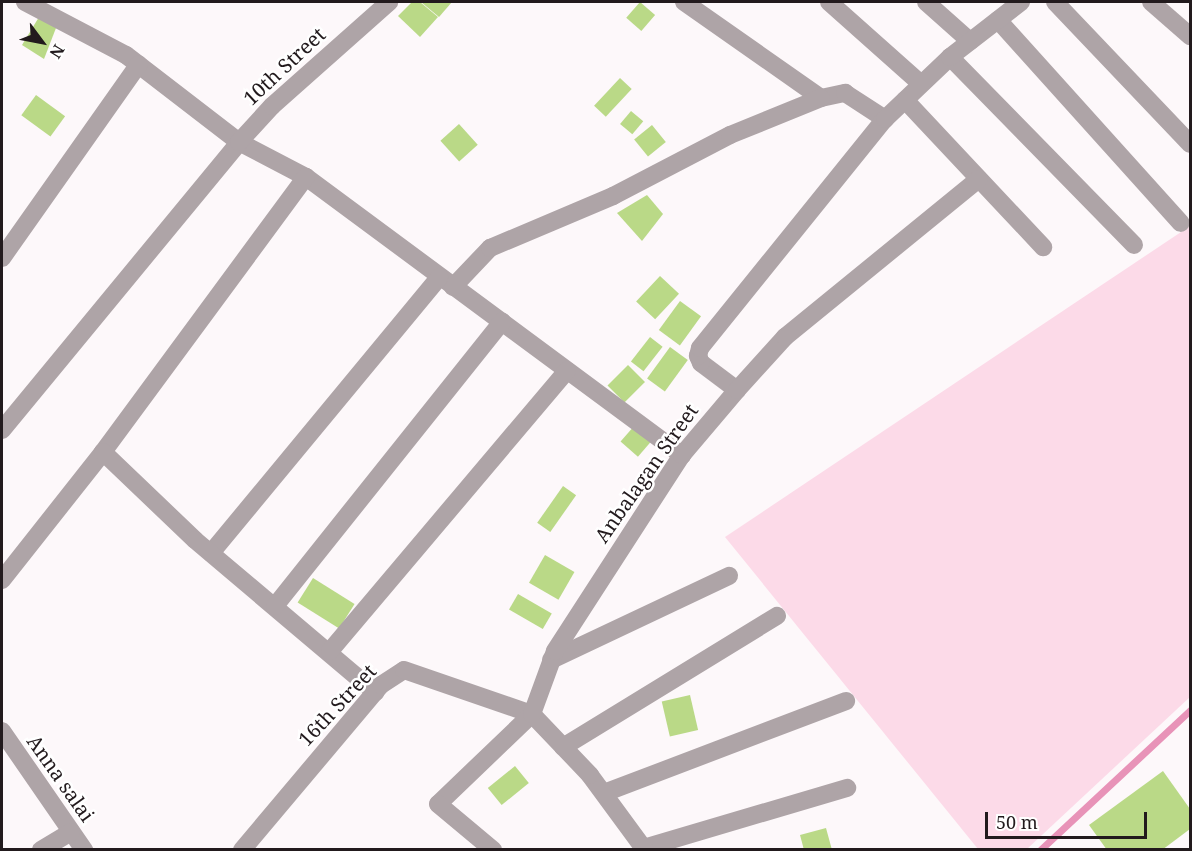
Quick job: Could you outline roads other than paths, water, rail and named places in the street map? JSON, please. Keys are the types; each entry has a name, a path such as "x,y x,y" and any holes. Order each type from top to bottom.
{"street":[{"path":"25,2 139,64 239,142 306,177 682,455"},
{"name":"10th Street","path":"2,430 239,142 272,106 389,2"},
{"path":"684,2 821,98"},
{"path":"829,2 921,84"},
{"path":"927,2 970,41"},
{"path":"736,390 701,363 698,357 700,348 885,119 950,57 1021,2"},
{"path":"1054,2 1191,144"},
{"path":"1152,2 1191,36"},
{"path":"998,20 1181,224"},
{"path":"950,57 1134,245"},
{"path":"2,258 139,64"},
{"path":"211,553 446,282 490,248 613,196 730,135 821,98 845,93 885,119"},
{"path":"905,100 1043,248"},
{"path":"2,580 103,452 306,177"},
{"name":"Anbalagan Street","path":"532,714 551,660 682,455 736,390 785,337 979,179"},
{"path":"275,606 502,322"},
{"path":"330,651 567,371"},
{"path":"103,452 211,553 330,651 375,692"},
{"path":"551,660 729,576"},
{"path":"563,747 777,616"},
{"name":"16th Street","path":"242,849 375,692 404,670 532,714"},
{"path":"604,793 846,701"},
{"path":"493,849 438,804 532,714 604,793 645,849 847,788"},
{"name":"Anna salai","path":"3,736 84,849"},
{"path":"41,849 71,832"}],"waterway":[{"path":"1040,850 1190,710"}]}
